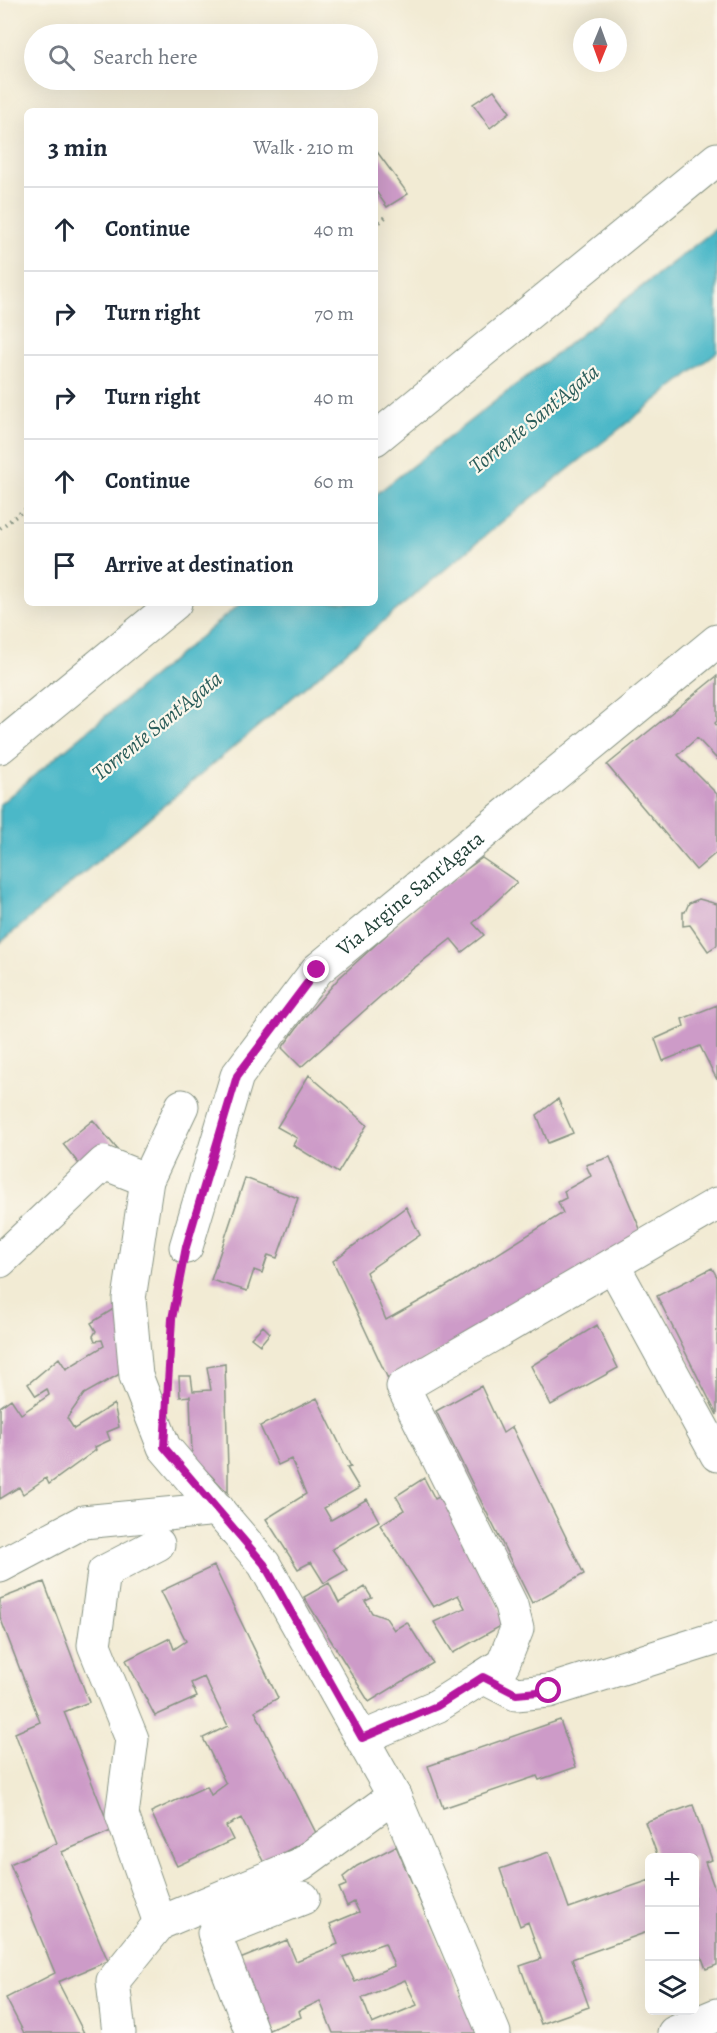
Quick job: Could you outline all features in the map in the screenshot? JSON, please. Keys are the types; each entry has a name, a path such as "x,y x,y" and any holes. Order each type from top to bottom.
{"street":[{"path":"378,437 717,159"},
{"path":"0,747 171,606"},
{"name":"Via Argine Sant'Agata","path":"186,1247 237,1076 317,970 717,641"},
{"path":"182,1106 147,1180 129,1299 136,1376 164,1447 264,1564 394,1796 494,2033"},
{"path":"0,1261 104,1163 147,1180"},
{"path":"362,1738 437,1706 503,1664 517,1629 511,1605 403,1387 717,1204"},
{"path":"613,1265 717,1455"},
{"path":"0,1566 83,1522 218,1509"},
{"path":"158,1544 104,1572 94,1645 132,1739 122,1815 160,1923"},
{"path":"483,1677 516,1694 549,1691 717,1638"},
{"path":"119,2033 113,1981 160,1923 301,1864 394,1796"},
{"path":"252,2033 214,1933 303,1898"},
{"path":"674,2033 717,2015"}],"path":[{"path":"378,223 388,215"},
{"path":"0,528 24,510"},
{"path":"170,1355 172,1319 186,1247"}],"water":[{"name":"Torrente Sant'Agata","path":"717,228 717,352 504,520 0,943 0,804 237,606 378,606 378,493"}],"building":[{"path":"494,90 510,112 490,128 473,104"},
{"path":"378,153 408,194 387,207 378,194"},
{"path":"717,676 717,721 715,723 717,726 717,759 697,738 678,755 717,794 717,852 696,870 607,765"},
{"path":"482,858 517,882 473,923 484,935 462,952 451,939 401,978 301,1067 282,1048 304,1018 339,978 428,897"},
{"path":"699,899 717,904 717,945 708,951 690,925 683,926 683,912 689,903"},
{"path":"717,1005 717,1080 700,1046 663,1061 655,1039 684,1026 682,1019"},
{"path":"309,1075 367,1125 338,1173 293,1145 297,1138 277,1127"},
{"path":"558,1099 573,1133 548,1143 537,1115"},
{"path":"93,1120 118,1150 87,1174 63,1144"},
{"path":"610,1157 643,1236 389,1381 333,1261 406,1207 420,1235 366,1272 386,1320 445,1287 563,1213 558,1202 566,1198 564,1191 591,1176 586,1165"},
{"path":"245,1178 298,1198 277,1258 268,1255 262,1273 254,1270 247,1291 211,1280"},
{"path":"712,1268 717,1277 717,1415 657,1296"},
{"path":"123,1303 129,1357 118,1375 84,1394 67,1418 74,1429 114,1404 119,1427 107,1432 110,1440 95,1447 96,1450 49,1484 46,1478 23,1494 19,1487 0,1499 0,1407 11,1399 21,1414 49,1395 47,1389 36,1396 28,1384 59,1358 66,1369 104,1346 102,1340 95,1341 93,1336 96,1331 91,1323"},
{"path":"597,1325 618,1368 551,1405 531,1366"},
{"path":"263,1326 270,1333 260,1345 251,1338"},
{"path":"225,1364 228,1493 192,1456 190,1396 180,1397 179,1376 191,1376 193,1391 211,1390 207,1367"},
{"path":"481,1386 503,1433 512,1427 584,1574 532,1603 436,1411"},
{"path":"317,1398 351,1467 347,1468 359,1488 324,1508 331,1520 367,1499 379,1521 332,1549 347,1570 324,1583 311,1562 298,1569 266,1519 306,1494 291,1459 278,1465 260,1426"},
{"path":"424,1478 435,1499 445,1494 506,1623 453,1653 434,1622 465,1608 458,1595 433,1607 380,1525 404,1510 396,1496"},
{"path":"214,1566 278,1698 255,1711 317,1835 264,1863 241,1818 226,1826 233,1840 177,1866 151,1812 207,1786 211,1795 226,1784 203,1738 228,1726 204,1677 191,1683 197,1697 155,1716 126,1660 170,1638 174,1649 186,1641 161,1591"},
{"path":"44,1582 89,1702 64,1712 111,1831 62,1852 108,1961 58,1982 84,2033 24,2033 6,1998 55,1973 10,1864 57,1843 15,1733 40,1722 0,1617 0,1599"},
{"path":"329,1583 339,1603 365,1587 372,1598 365,1601 372,1613 386,1618 394,1630 407,1622 433,1663 369,1702 304,1597"},
{"path":"560,1720 576,1767 539,1780 537,1776 443,1808 428,1766"},
{"path":"693,1805 712,1860 705,1862 717,1895 717,1965 706,1969 699,1950 699,1853 657,1853 645,1822"},
{"path":"396,1846 477,2033 333,2033 320,2001 299,2011 301,2017 269,2030 240,1959 287,1940 296,1961 338,1944 330,1924 359,1912 354,1902 347,1906 339,1888 346,1885 343,1877 357,1866","holes":["385,1943 394,1966 355,1982 343,1957","405,1980 417,2005 372,2024 362,1998"]},
{"path":"549,1852 569,1908 645,1882 645,1933 572,1959 589,2007 541,2024 520,1966 541,1959 528,1922 520,1926 500,1869"}],"route":[{"path":"317,970 237,1076 186,1247 172,1319 164,1447 264,1564 362,1738 437,1706 483,1677 516,1694 549,1691"}]}
